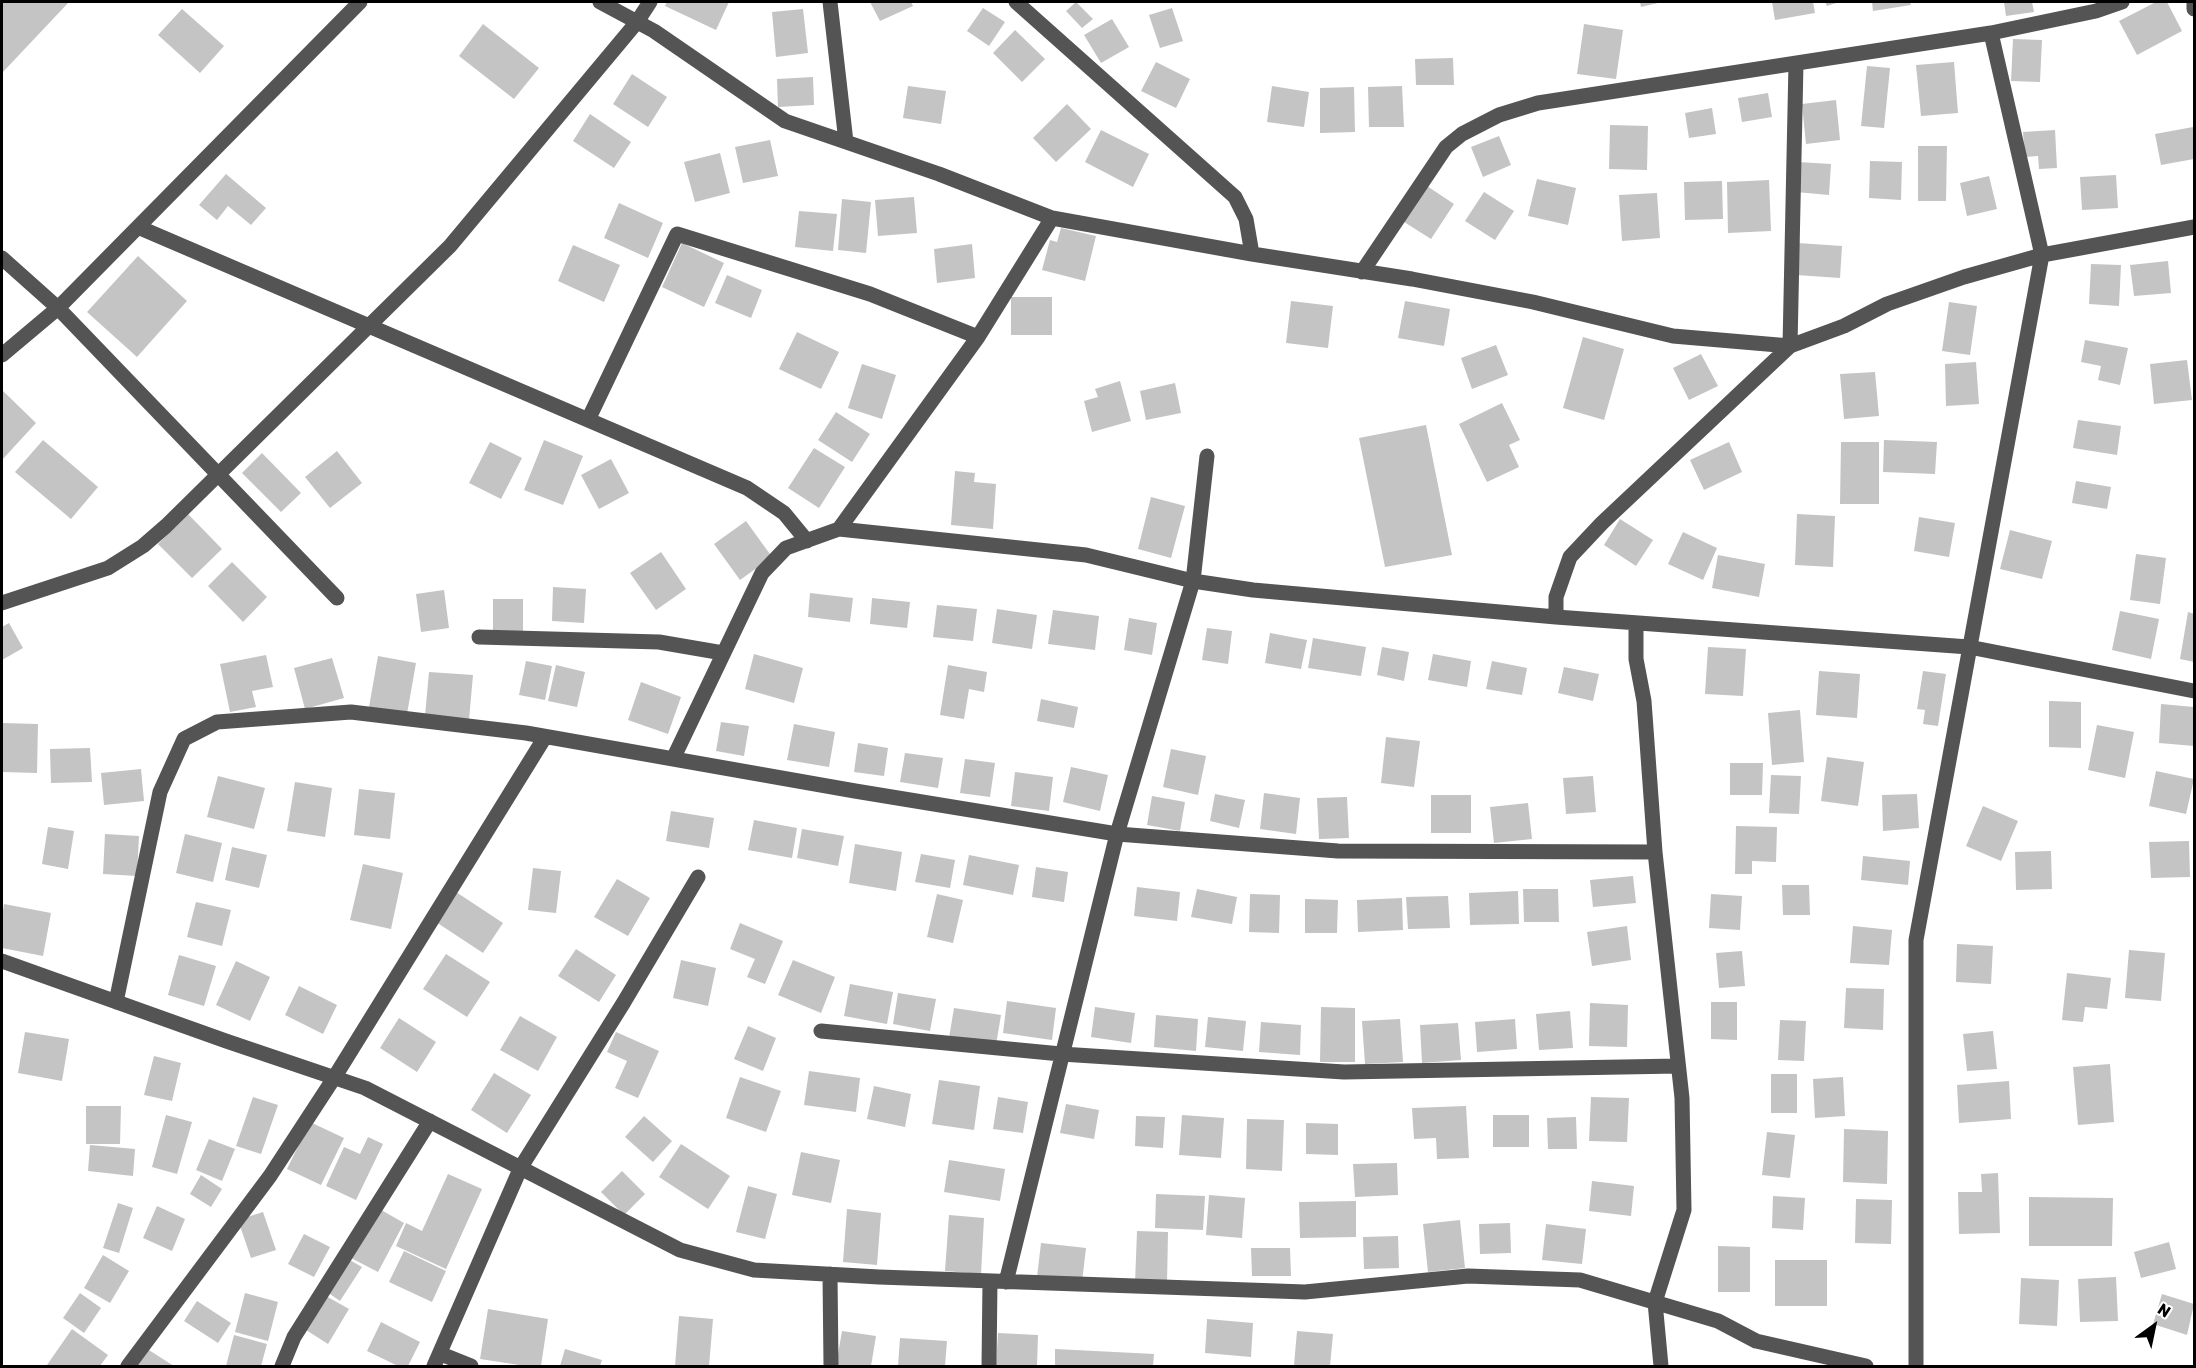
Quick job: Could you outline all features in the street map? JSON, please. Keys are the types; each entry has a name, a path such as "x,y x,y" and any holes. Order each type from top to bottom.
{"street":[{"path":"2,356 58,308 360,2"},
{"path":"600,2 654,31 785,122 939,174 1052,218 1533,302 1673,336 1790,346"},
{"path":"2,603 108,568 143,546 450,246 637,22 650,2"},
{"path":"830,2 846,142"},
{"path":"1016,2 1235,197 1246,219 1252,254"},
{"path":"1362,272 1446,147 1462,134 1498,115 1538,103 1991,33 2096,11 2122,2"},
{"path":"2194,2 2194,9"},
{"path":"1916,1366 1916,940 2042,255 1991,33"},
{"path":"1790,346 1796,63"},
{"path":"839,529 978,338 1052,218"},
{"path":"1556,617 1556,597 1570,557 1790,346 1844,326 1887,304 1964,277 2042,255 2194,226"},
{"path":"138,227 747,488 784,513 807,541"},
{"path":"588,420 677,234 870,294 978,338"},
{"path":"2,258 58,308 337,598"},
{"path":"1006,1282 1117,834 1193,581 1207,456"},
{"path":"673,759 762,573 786,549 839,529 1086,555 1193,581 1253,590 1556,617 1969,647 2194,691"},
{"path":"1636,623 1636,659 1644,701 1655,852 1682,1098 1684,1210 1655,1302 1661,1366"},
{"path":"479,637 659,642 723,653"},
{"path":"116,1002 160,792 184,739 217,722 351,712 545,737 1117,834 1338,850 1655,852"},
{"path":"128,1366 270,1176 334,1078 545,737"},
{"path":"471,1366 438,1360 521,1167 624,1002 698,877"},
{"path":"2,962 365,1088 680,1250 754,1270 1006,1282 1305,1292 1479,1277 1580,1280 1718,1321 1756,1341 1866,1366"},
{"path":"821,1032 1061,1054 1344,1072 1678,1066"},
{"path":"282,1366 294,1337 430,1121"},
{"path":"830,1274 831,1366"},
{"path":"989,1366 990,1281"}],"building":[{"path":"2,2 69,2 2,73"},
{"path":"667,2 729,2 716,30 665,6"},
{"path":"870,2 911,2 913,6 880,21"},
{"path":"1076,2 1093,19 1082,28 1066,11"},
{"path":"1640,2 1662,2 1641,7"},
{"path":"1772,2 1813,2 1815,13 1775,20"},
{"path":"1825,2 1839,2 1827,6"},
{"path":"1872,2 1910,2 1911,5 1873,11"},
{"path":"2004,2 2032,2 2034,12 2006,16"},
{"path":"2156,2 2167,2 2182,31 2137,55 2119,21"},
{"path":"983,8 1005,22 989,46 967,31"},
{"path":"1172,8 1183,41 1160,48 1149,15"},
{"path":"182,9 224,46 200,73 158,35"},
{"path":"803,9 808,53 776,57 772,12"},
{"path":"1112,19 1129,47 1101,63 1084,35"},
{"path":"483,24 539,68 514,99 459,56"},
{"path":"1584,24 1623,30 1616,79 1577,74"},
{"path":"1015,30 1045,59 1022,82 993,53"},
{"path":"2013,39 2042,40 2040,82 2011,81"},
{"path":"1453,58 1454,85 1416,85 1415,59"},
{"path":"1156,62 1190,79 1176,108 1141,91"},
{"path":"1954,62 1958,113 1921,116 1916,65"},
{"path":"1867,66 1890,68 1884,128 1861,126"},
{"path":"632,74 667,97 648,127 613,104"},
{"path":"813,77 814,105 778,107 777,79"},
{"path":"908,86 946,91 941,124 903,118"},
{"path":"1272,86 1309,92 1304,127 1267,122"},
{"path":"1402,86 1404,127 1369,127 1368,87"},
{"path":"1354,87 1355,132 1320,133 1320,88"},
{"path":"1768,93 1772,117 1742,122 1738,98"},
{"path":"1836,100 1840,140 1806,144 1802,104"},
{"path":"1067,104 1091,129 1056,162 1033,138"},
{"path":"1712,108 1716,134 1689,138 1685,113"},
{"path":"590,114 631,142 614,168 573,141"},
{"path":"1610,125 1648,126 1647,170 1609,169"},
{"path":"2193,127 2194,159 2161,165 2155,134"},
{"path":"1101,130 1149,154 1133,187 1085,162"},
{"path":"2055,130 2057,168 2039,169 2038,156 2025,157 2023,132"},
{"path":"1499,136 1511,165 1483,177 1471,147"},
{"path":"770,140 778,176 743,183 735,147"},
{"path":"1918,146 1947,146 1946,201 1918,201"},
{"path":"720,153 730,193 695,202 684,162"},
{"path":"1870,161 1902,162 1901,200 1869,198"},
{"path":"1798,162 1831,164 1829,195 1796,192"},
{"path":"226,174 266,208 251,225 228,206 217,220 199,205"},
{"path":"2116,175 2118,208 2082,210 2080,177"},
{"path":"1989,176 1997,209 1967,216 1960,183"},
{"path":"1537,179 1576,188 1568,225 1528,216"},
{"path":"1769,180 1771,231 1728,233 1727,182"},
{"path":"1722,181 1723,219 1685,220 1684,182"},
{"path":"1424,184 1454,204 1431,239 1401,220"},
{"path":"1484,192 1514,211 1495,240 1465,221"},
{"path":"1657,193 1660,238 1622,241 1619,195"},
{"path":"914,197 917,233 878,236 875,200"},
{"path":"842,199 871,202 866,253 838,250"},
{"path":"619,203 663,223 648,258 604,238"},
{"path":"799,211 837,214 833,251 795,247"},
{"path":"1061,228 1096,236 1085,281 1042,270 1050,240 1057,242"},
{"path":"682,243 724,263 704,307 662,287"},
{"path":"1798,243 1842,246 1840,278 1796,275"},
{"path":"972,244 975,278 937,283 934,249"},
{"path":"573,245 620,265 604,302 558,281"},
{"path":"138,256 187,301 137,357 87,312"},
{"path":"2168,261 2171,293 2134,296 2130,265"},
{"path":"2091,264 2121,265 2119,306 2089,304"},
{"path":"727,275 762,290 751,318 715,303"},
{"path":"1011,297 1052,297 1052,335 1011,335"},
{"path":"1291,301 1333,306 1328,348 1286,343"},
{"path":"1405,301 1450,309 1444,346 1398,338"},
{"path":"1949,302 1977,306 1970,355 1942,351"},
{"path":"797,332 839,352 821,389 779,369"},
{"path":"1583,337 1624,349 1604,420 1563,408"},
{"path":"2085,340 2128,348 2120,385 2098,380 2101,366 2081,362"},
{"path":"1496,345 1508,375 1472,389 1461,358"},
{"path":"1701,354 1718,386 1689,400 1673,368"},
{"path":"2187,360 2192,400 2154,404 2150,364"},
{"path":"1976,362 1979,404 1946,406 1945,364"},
{"path":"862,364 896,375 882,419 848,408"},
{"path":"1875,372 1879,416 1844,419 1840,374"},
{"path":"1120,381 1131,421 1092,432 1084,401 1098,397 1095,389"},
{"path":"1175,383 1181,413 1146,420 1140,391"},
{"path":"2,390 36,423 2,460"},
{"path":"1502,403 1520,440 1509,445 1519,467 1487,482 1459,424"},
{"path":"836,412 870,434 852,462 818,440"},
{"path":"2078,420 2121,426 2117,455 2073,448"},
{"path":"1426,425 1452,555 1385,567 1359,438"},
{"path":"43,440 98,487 71,519 15,472"},
{"path":"544,440 583,456 563,505 524,490"},
{"path":"1884,440 1937,442 1935,474 1883,472"},
{"path":"490,442 522,458 501,499 469,483"},
{"path":"1729,442 1742,472 1704,490 1690,460"},
{"path":"1841,442 1879,442 1879,504 1840,504"},
{"path":"814,448 845,467 819,508 788,488"},
{"path":"337,451 362,483 330,508 305,477"},
{"path":"262,453 301,493 281,512 242,473"},
{"path":"611,459 629,493 599,509 581,475"},
{"path":"955,471 975,473 974,482 996,484 993,529 951,525"},
{"path":"2076,481 2111,487 2107,509 2072,503"},
{"path":"1151,497 1185,506 1171,558 1138,549"},
{"path":"188,514 222,549 192,578 158,544"},
{"path":"1797,514 1835,516 1833,567 1795,565"},
{"path":"1919,517 1955,523 1949,557 1914,551"},
{"path":"1620,519 1653,540 1636,566 1604,545"},
{"path":"746,521 772,557 740,580 714,544"},
{"path":"2010,530 2052,541 2042,579 2000,569"},
{"path":"1683,532 1717,548 1703,580 1668,564"},
{"path":"661,552 686,589 656,610 630,573"},
{"path":"2136,554 2166,558 2160,604 2130,600"},
{"path":"1718,555 1765,564 1759,597 1712,588"},
{"path":"232,562 267,597 243,622 208,586"},
{"path":"553,587 586,589 584,623 552,621"},
{"path":"444,590 449,628 421,632 416,594"},
{"path":"810,593 853,598 850,622 808,617"},
{"path":"872,598 910,602 907,628 870,624"},
{"path":"493,599 523,599 523,633 493,633"},
{"path":"937,605 977,609 973,641 933,637"},
{"path":"997,609 1037,615 1032,649 992,643"},
{"path":"1053,610 1099,616 1095,650 1048,644"},
{"path":"2120,611 2159,619 2151,659 2112,650"},
{"path":"2188,612 2194,614 2194,662 2180,659"},
{"path":"1129,618 1157,623 1152,655 1124,650"},
{"path":"9,623 23,648 2,660 2,627"},
{"path":"1207,628 1232,631 1228,664 1202,660"},
{"path":"1270,633 1307,640 1301,669 1265,663"},
{"path":"1313,638 1366,647 1361,676 1308,668"},
{"path":"1382,647 1409,652 1404,681 1377,675"},
{"path":"1708,647 1746,649 1743,696 1705,694"},
{"path":"754,654 803,668 794,703 745,689"},
{"path":"1433,654 1471,661 1467,687 1428,680"},
{"path":"266,655 273,687 252,691 256,707 230,712 220,664"},
{"path":"378,656 416,663 407,714 369,707"},
{"path":"332,658 344,698 305,709 294,668"},
{"path":"526,661 552,666 545,700 519,695"},
{"path":"1492,661 1527,668 1522,695 1486,689"},
{"path":"556,665 585,672 577,707 548,701"},
{"path":"948,665 987,672 984,692 969,689 964,719 940,715"},
{"path":"1564,667 1599,674 1593,701 1558,693"},
{"path":"1819,671 1860,674 1857,718 1816,715"},
{"path":"1923,671 1946,674 1938,726 1923,724 1925,710 1917,709"},
{"path":"429,672 473,675 469,720 425,716"},
{"path":"641,682 681,697 668,734 628,720"},
{"path":"1041,699 1078,707 1074,728 1037,721"},
{"path":"2049,701 2081,702 2081,748 2049,747"},
{"path":"2161,704 2194,707 2194,746 2159,743"},
{"path":"1800,710 1804,762 1772,765 1768,713"},
{"path":"721,722 749,726 744,756 716,751"},
{"path":"2,723 38,724 37,773 2,772"},
{"path":"794,724 835,732 829,767 787,760"},
{"path":"2097,725 2134,732 2125,778 2088,770"},
{"path":"1386,737 1420,741 1414,787 1381,783"},
{"path":"858,743 888,748 884,776 854,772"},
{"path":"90,748 92,782 51,783 50,749"},
{"path":"1171,749 1206,756 1198,795 1163,787"},
{"path":"905,753 943,758 938,788 900,782"},
{"path":"1827,757 1864,762 1858,806 1821,801"},
{"path":"965,759 995,763 990,797 960,793"},
{"path":"1730,763 1763,763 1762,795 1730,795"},
{"path":"1071,767 1108,775 1100,811 1063,802"},
{"path":"141,769 144,801 104,805 101,773"},
{"path":"2156,771 2194,779 2186,814 2149,806"},
{"path":"1015,772 1053,777 1049,811 1011,806"},
{"path":"1771,775 1801,776 1799,814 1769,813"},
{"path":"218,776 265,788 254,829 207,817"},
{"path":"1593,776 1596,812 1566,814 1563,778"},
{"path":"295,782 332,788 325,837 287,831"},
{"path":"359,789 395,793 390,839 354,835"},
{"path":"1264,793 1300,798 1296,834 1260,829"},
{"path":"1215,794 1245,800 1239,828 1210,821"},
{"path":"1917,794 1919,828 1883,831 1882,795"},
{"path":"1431,795 1471,795 1471,833 1431,833"},
{"path":"1152,796 1185,802 1180,831 1147,825"},
{"path":"1347,797 1349,838 1319,839 1317,798"},
{"path":"1528,803 1532,839 1494,843 1490,807"},
{"path":"1983,806 2018,821 2001,861 1966,846"},
{"path":"671,811 714,818 709,848 666,841"},
{"path":"754,820 797,828 792,858 748,850"},
{"path":"1736,826 1777,827 1776,862 1752,861 1752,874 1735,874"},
{"path":"48,827 74,831 68,869 42,864"},
{"path":"802,829 844,836 838,866 797,858"},
{"path":"105,834 139,836 137,876 103,874"},
{"path":"185,834 222,843 213,882 176,873"},
{"path":"2189,841 2190,877 2151,878 2149,842"},
{"path":"855,844 902,852 896,891 849,883"},
{"path":"232,847 267,855 259,888 225,880"},
{"path":"2051,851 2052,889 2016,890 2015,852"},
{"path":"921,854 955,860 950,888 915,882"},
{"path":"969,855 1019,865 1013,895 963,885"},
{"path":"1863,856 1910,861 1908,885 1861,880"},
{"path":"363,864 403,873 391,929 350,920"},
{"path":"1036,867 1068,872 1064,902 1032,897"},
{"path":"533,868 561,871 556,913 528,910"},
{"path":"1633,876 1636,903 1593,907 1590,880"},
{"path":"617,879 650,898 628,936 594,917"},
{"path":"1782,885 1809,885 1810,915 1783,915"},
{"path":"1137,887 1180,892 1177,921 1134,916"},
{"path":"1197,889 1237,897 1232,924 1191,917"},
{"path":"1523,889 1558,889 1559,922 1524,922"},
{"path":"1518,891 1519,924 1470,925 1469,893"},
{"path":"456,892 503,923 483,953 436,922"},
{"path":"937,894 963,900 953,943 927,937"},
{"path":"1250,894 1280,895 1279,933 1249,932"},
{"path":"1711,894 1742,896 1740,930 1709,928"},
{"path":"1448,896 1450,928 1408,929 1406,897"},
{"path":"1402,898 1403,930 1358,932 1357,900"},
{"path":"1305,899 1338,900 1337,933 1305,933"},
{"path":"196,902 231,910 222,946 187,937"},
{"path":"4,904 51,913 43,956 2,948"},
{"path":"740,923 783,941 765,984 747,977 755,959 730,949"},
{"path":"1627,926 1631,960 1592,966 1587,932"},
{"path":"1853,926 1892,930 1889,965 1850,963"},
{"path":"1957,944 1993,946 1991,984 1956,982"},
{"path":"576,949 616,975 599,1002 558,976"},
{"path":"2129,950 2165,953 2161,1001 2125,998"},
{"path":"1742,951 1745,986 1719,988 1716,953"},
{"path":"446,954 490,982 467,1017 423,989"},
{"path":"179,955 216,966 204,1006 168,995"},
{"path":"681,960 716,968 708,1006 673,998"},
{"path":"793,960 835,977 821,1013 778,995"},
{"path":"236,961 270,977 250,1021 216,1005"},
{"path":"2067,973 2111,978 2107,1009 2085,1007 2083,1022 2062,1020"},
{"path":"850,984 893,992 887,1024 844,1016"},
{"path":"299,986 337,1005 323,1034 285,1015"},
{"path":"1846,988 1884,989 1883,1030 1844,1028"},
{"path":"898,993 936,999 930,1031 893,1024"},
{"path":"1007,1001 1056,1008 1052,1040 1003,1033"},
{"path":"1711,1002 1737,1002 1737,1040 1711,1039"},
{"path":"1590,1003 1628,1005 1627,1047 1589,1046"},
{"path":"1095,1007 1135,1013 1131,1043 1091,1037"},
{"path":"1321,1007 1355,1008 1355,1062 1320,1062"},
{"path":"954,1008 1001,1015 996,1045 949,1038"},
{"path":"1570,1011 1573,1048 1539,1050 1536,1014"},
{"path":"1156,1015 1198,1019 1196,1051 1154,1047"},
{"path":"520,1016 557,1037 538,1071 500,1050"},
{"path":"1208,1017 1246,1021 1243,1051 1205,1047"},
{"path":"399,1018 436,1042 417,1072 380,1048"},
{"path":"1400,1019 1403,1062 1365,1064 1362,1021"},
{"path":"1515,1019 1517,1049 1477,1052 1475,1022"},
{"path":"1780,1020 1806,1021 1804,1061 1778,1060"},
{"path":"1261,1022 1301,1025 1300,1055 1259,1052"},
{"path":"1458,1023 1461,1060 1422,1063 1420,1025"},
{"path":"748,1026 776,1038 763,1071 734,1059"},
{"path":"1993,1031 1997,1069 1967,1071 1963,1034"},
{"path":"25,1032 69,1039 62,1081 18,1073"},
{"path":"616,1032 659,1051 638,1098 615,1088 627,1061 607,1052"},
{"path":"154,1056 181,1063 172,1101 144,1095"},
{"path":"2110,1064 2114,1122 2078,1125 2073,1067"},
{"path":"809,1071 860,1078 856,1112 804,1105"},
{"path":"494,1073 531,1095 507,1133 471,1110"},
{"path":"1771,1074 1797,1074 1797,1113 1771,1113"},
{"path":"740,1077 781,1091 766,1132 726,1118"},
{"path":"1843,1077 1845,1116 1815,1118 1813,1079"},
{"path":"939,1080 980,1086 974,1130 932,1124"},
{"path":"2009,1081 2011,1119 1959,1123 1957,1085"},
{"path":"874,1086 911,1094 905,1127 867,1119"},
{"path":"253,1097 278,1105 261,1154 236,1146"},
{"path":"998,1097 1028,1102 1023,1133 993,1129"},
{"path":"1591,1097 1629,1098 1627,1142 1589,1141"},
{"path":"1066,1104 1099,1110 1094,1139 1060,1133"},
{"path":"86,1106 121,1106 120,1144 86,1144"},
{"path":"1466,1106 1469,1158 1437,1159 1436,1138 1414,1139 1412,1108"},
{"path":"166,1115 192,1122 177,1174 152,1167"},
{"path":"1182,1115 1224,1118 1221,1158 1179,1155"},
{"path":"1493,1115 1529,1115 1529,1147 1493,1147"},
{"path":"644,1116 672,1141 653,1162 625,1137"},
{"path":"1136,1116 1165,1117 1163,1148 1135,1146"},
{"path":"1576,1117 1577,1149 1548,1149 1547,1118"},
{"path":"1247,1119 1284,1120 1282,1171 1246,1169"},
{"path":"310,1122 344,1138 321,1185 287,1169"},
{"path":"1306,1123 1338,1124 1338,1155 1306,1154"},
{"path":"1844,1129 1888,1131 1887,1184 1843,1182"},
{"path":"1767,1132 1795,1135 1790,1178 1762,1175"},
{"path":"368,1137 383,1144 356,1200 326,1186 344,1147 360,1154"},
{"path":"209,1139 235,1149 222,1181 196,1170"},
{"path":"681,1144 730,1176 708,1209 659,1177"},
{"path":"90,1145 135,1149 133,1176 88,1171"},
{"path":"801,1152 840,1160 831,1203 792,1195"},
{"path":"949,1160 1005,1169 1000,1201 944,1192"},
{"path":"1397,1163 1398,1195 1355,1197 1353,1164"},
{"path":"622,1171 645,1194 624,1215 601,1192"},
{"path":"1998,1173 2000,1233 1959,1234 1958,1192 1982,1192 1981,1174"},
{"path":"448,1174 482,1189 446,1269 396,1246 406,1223 422,1231"},
{"path":"201,1175 222,1189 211,1207 190,1194"},
{"path":"1592,1181 1634,1186 1631,1216 1589,1211"},
{"path":"748,1186 777,1194 765,1239 736,1232"},
{"path":"1156,1194 1205,1196 1203,1230 1155,1228"},
{"path":"1209,1195 1245,1198 1242,1238 1206,1235"},
{"path":"1773,1196 1805,1198 1803,1230 1772,1228"},
{"path":"2029,1197 2113,1198 2112,1246 2029,1246"},
{"path":"1856,1199 1892,1200 1891,1244 1855,1243"},
{"path":"1356,1201 1356,1237 1300,1238 1299,1202"},
{"path":"118,1203 133,1208 119,1253 103,1248"},
{"path":"157,1206 185,1219 172,1251 143,1238"},
{"path":"376,1207 404,1223 378,1272 349,1257"},
{"path":"847,1209 881,1213 877,1265 843,1262"},
{"path":"263,1212 276,1250 251,1258 238,1220"},
{"path":"949,1215 984,1218 981,1274 945,1271"},
{"path":"1460,1220 1465,1268 1428,1272 1423,1224"},
{"path":"1510,1223 1511,1253 1480,1254 1479,1224"},
{"path":"1546,1224 1586,1229 1582,1264 1542,1260"},
{"path":"1137,1231 1168,1232 1167,1284 1135,1283"},
{"path":"304,1234 330,1247 314,1277 288,1264"},
{"path":"1398,1236 1399,1268 1364,1269 1363,1237"},
{"path":"2169,1242 2176,1269 2141,1278 2134,1252"},
{"path":"1041,1243 1086,1248 1082,1282 1037,1277"},
{"path":"1718,1246 1750,1247 1750,1292 1718,1292"},
{"path":"1251,1248 1290,1248 1291,1276 1252,1276"},
{"path":"404,1251 446,1271 432,1302 389,1282"},
{"path":"103,1255 129,1271 110,1303 84,1288"},
{"path":"348,1259 362,1267 340,1301 327,1292"},
{"path":"1775,1260 1827,1260 1827,1306 1775,1306"},
{"path":"2116,1277 2118,1321 2080,1322 2078,1279"},
{"path":"2021,1278 2059,1280 2057,1326 2019,1324"},
{"path":"80,1293 101,1308 84,1333 63,1318"},
{"path":"245,1293 278,1302 268,1341 235,1332"},
{"path":"2162,1294 2194,1304 2187,1335 2153,1324"},
{"path":"326,1296 349,1309 328,1344 306,1330"},
{"path":"197,1301 231,1323 218,1343 184,1321"},
{"path":"488,1309 548,1319 541,1366 480,1359"},
{"path":"679,1316 713,1319 709,1366 675,1366"},
{"path":"1207,1319 1253,1323 1251,1357 1205,1353"},
{"path":"381,1322 420,1342 408,1366 398,1366 367,1351"},
{"path":"72,1329 108,1355 100,1366 47,1365"},
{"path":"842,1331 876,1336 871,1366 836,1366"},
{"path":"1297,1331 1333,1334 1330,1366 1294,1365"},
{"path":"998,1333 1038,1335 1037,1366 996,1366"},
{"path":"234,1335 267,1344 261,1366 226,1366"},
{"path":"900,1338 947,1341 945,1366 898,1366"},
{"path":"144,1347 174,1366 132,1366"},
{"path":"565,1349 602,1360 600,1366 560,1366"},
{"path":"1055,1349 1154,1354 1153,1366 1055,1366"}]}
